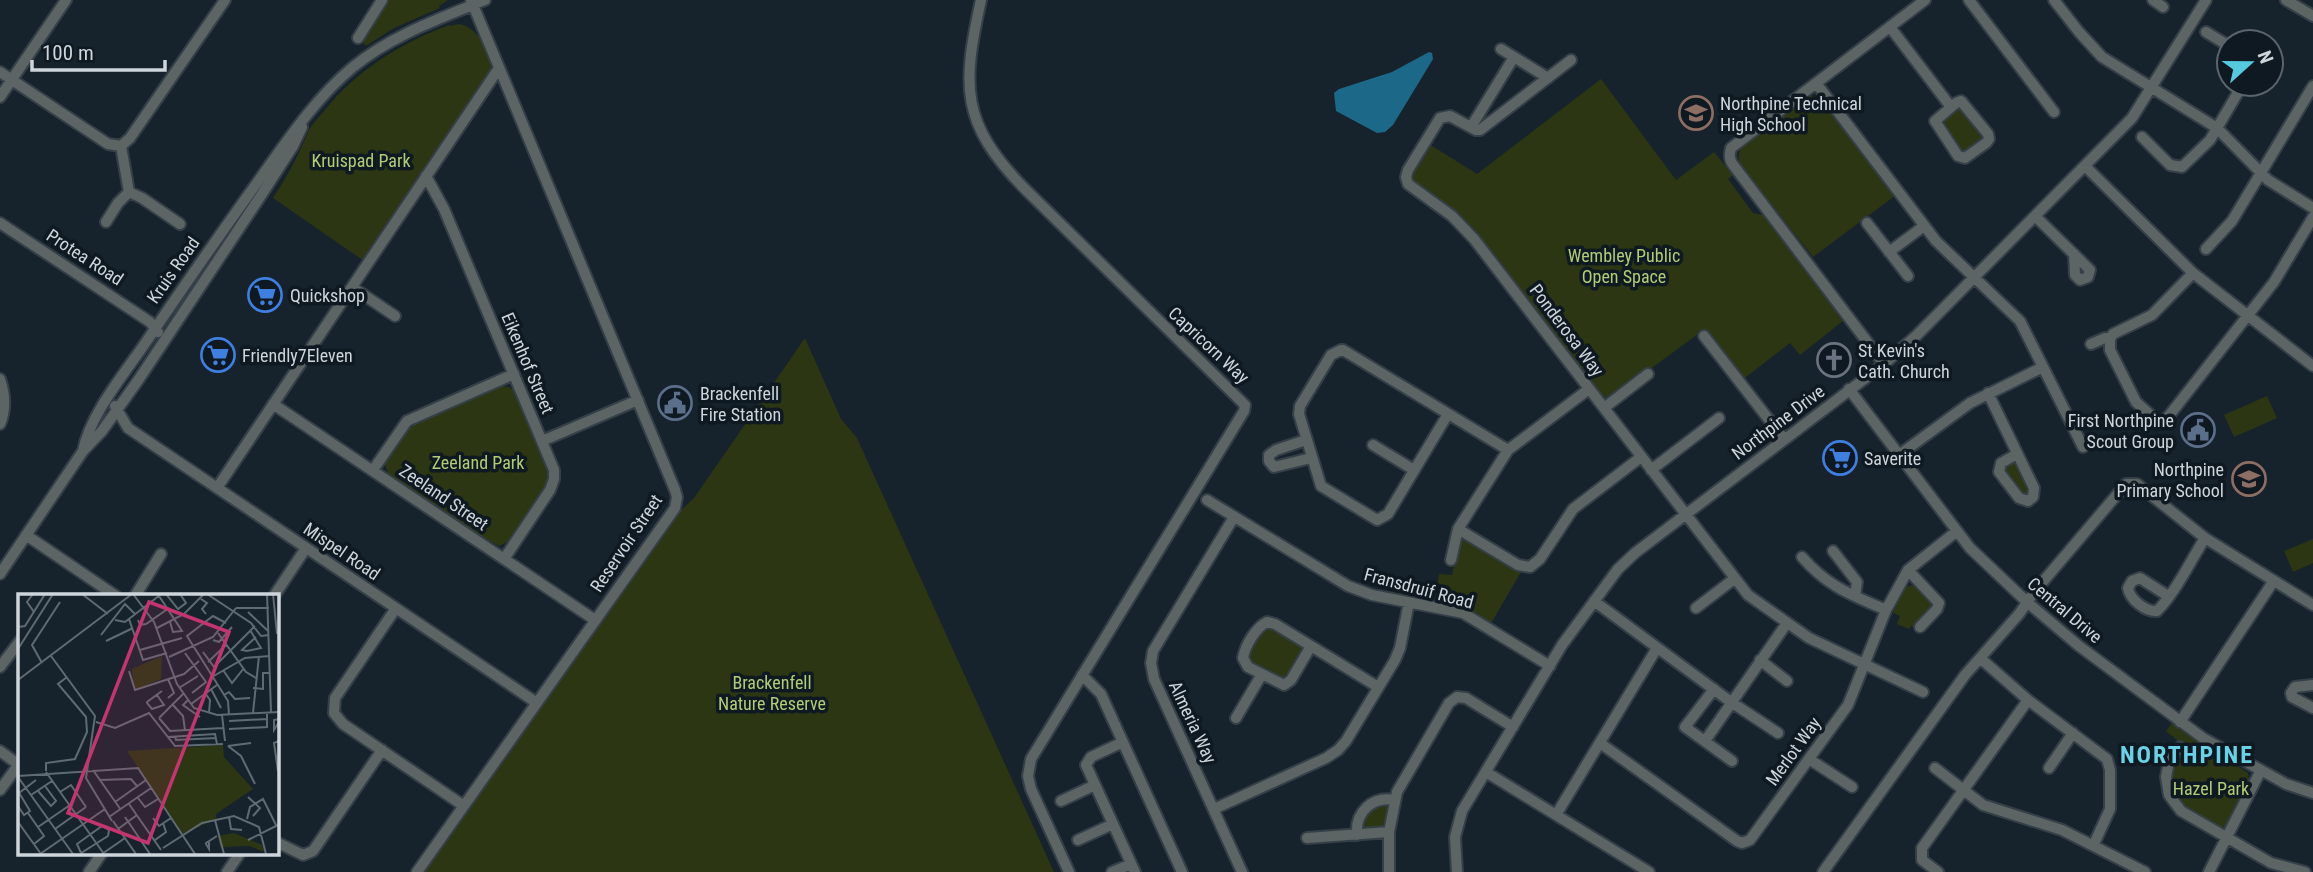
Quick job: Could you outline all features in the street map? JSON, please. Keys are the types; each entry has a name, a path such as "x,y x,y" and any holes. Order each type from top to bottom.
{"street":[{"path":"0,97 66,0"},
{"path":"0,72 108,145 121,146 130,138 225,0"},
{"path":"358,38 382,0"},
{"name":"Kruis Road","path":"83,451 86,438 107,400 154,324 285,141 347,72 373,52 401,35 472,2 485,0"},
{"name":"Capricorn Way","path":"981,0 969,58 968,81 973,113 980,132 995,156 1034,198 1245,405 1244,411 1034,754 1028,769 1031,789 1069,872"},
{"path":"1884,363 1729,156 1731,148 1925,0"},
{"path":"1969,0 2054,112"},
{"path":"2054,0 2096,51 2217,128 2268,180 2313,208"},
{"name":"Northpine Drive","path":"1457,872 1455,837 1459,820 1550,666 1623,563 1917,335 2132,118 2206,0"},
{"path":"2286,0 2311,11"},
{"name":"Reservoir Street","path":"417,872 675,508 677,501 675,490 472,2"},
{"path":"1890,27 1951,107"},
{"path":"2206,32 2215,38"},
{"path":"1501,49 1548,78"},
{"path":"1514,57 1471,127 1480,130 1572,60"},
{"path":"217,488 499,68"},
{"path":"1816,83 1936,241 2020,321 2082,447"},
{"path":"2206,249 2232,222 2313,86"},
{"path":"2142,137 2170,165 2178,168 2184,166 2210,140 2235,98"},
{"path":"1958,102 1964,102 1989,136 1986,143 1965,158 1958,156 1935,124 1936,119 1951,107 1958,102"},
{"name":"Ponderosa Way","path":"1471,127 1450,116 1440,118 1408,170 1407,180 1411,186 1452,216 1474,239 1748,595 1813,640 1923,692"},
{"name":"Kruis Road","path":"0,574 83,451 102,431 169,333 293,146 306,118"},
{"path":"121,146 129,192"},
{"path":"2085,166 2193,273 2313,366"},
{"name":"Eikenhof Street","path":"426,176 444,209 554,470 553,485 504,559"},
{"path":"106,222 129,192"},
{"path":"129,192 180,224"},
{"path":"2035,216 2074,254"},
{"path":"2193,273 2152,314 2113,334 2110,339 2110,350 2136,402 2154,420 2163,421 2274,282 2313,217"},
{"name":"Protea Road","path":"0,223 169,333"},
{"path":"1867,223 1908,276"},
{"path":"1889,252 1924,226"},
{"path":"352,287 395,316"},
{"path":"1704,336 1784,439"},
{"path":"2091,344 2105,338 2110,339"},
{"path":"1448,414 1386,517 1377,520 1322,488 1299,417 1300,406 1331,355 1338,350 1345,352 1508,450"},
{"path":"1899,455 1961,408 2043,367"},
{"path":"373,470 407,421 514,374"},
{"path":"1604,408 1648,374"},
{"path":"0,379 4,412 0,424"},
{"path":"1451,560 1458,529 1508,450 1589,389"},
{"name":"Central Drive","path":"1849,390 1982,561 2027,602 2079,646 2203,738 2286,784 2313,793"},
{"path":"1988,393 2017,454"},
{"name":"Mispel Road","path":"107,400 118,409 128,428 537,703"},
{"path":"542,441 638,400"},
{"name":"Zeeland Street","path":"273,404 595,620"},
{"path":"1651,470 1720,418"},
{"path":"102,431 114,427 128,428"},
{"path":"1306,440 1271,452 1269,460 1274,467 1280,467 1311,458"},
{"path":"1373,445 1414,470"},
{"path":"1458,529 1518,565 1530,567 1540,559 1573,509 1642,457"},
{"path":"1823,872 1965,675 2019,614 2123,486 2129,483 2137,484 2204,538 2313,606"},
{"name":"Fransdruif Road","path":"1207,500 1348,586 1372,595 1463,613 1550,666"},
{"name":"Almeria Way","path":"1234,517 1153,651 1151,663 1154,679 1242,872"},
{"name":"Merlot Way","path":"1600,743 1737,841 1742,843 1752,838 1848,705 1886,610 1908,570 1957,530"},
{"path":"26,535 113,594"},
{"path":"2168,596 2204,538"},
{"path":"275,594 306,548"},
{"path":"1833,551 1856,580 1858,588 1855,596"},
{"path":"136,594 162,554"},
{"path":"1802,557 1817,575 1886,610"},
{"path":"1908,570 1939,603 1920,628"},
{"path":"1696,608 1734,579"},
{"path":"2180,722 2273,582"},
{"path":"1594,601 1731,702 1778,733"},
{"path":"1214,809 1338,750 1398,653 1409,602"},
{"path":"396,608 335,698 333,706 338,719 464,806"},
{"path":"1311,646 1287,684 1279,684 1246,665 1243,656 1259,627 1264,623 1275,624 1311,646 1378,687"},
{"path":"1704,741 1787,623"},
{"path":"0,667 18,644"},
{"path":"1556,815 1657,648"},
{"path":"1980,658 2028,700 2104,756 2110,766 2110,809 2094,845"},
{"path":"1760,660 1787,681"},
{"path":"1236,718 1262,674"},
{"path":"1082,676 1101,694 1182,872"},
{"path":"2313,685 2295,687 2291,693 2292,697 2313,708"},
{"path":"1714,689 1685,727 1732,761"},
{"path":"1390,872 1389,832 1400,785 1449,703 1454,699 1466,698 1513,727"},
{"path":"1938,872 1924,862 1920,855 1922,848 2028,700"},
{"path":"2049,768 2073,733"},
{"path":"1112,872 1133,868 1086,765 1087,760 1123,742"},
{"path":"2180,747 2172,756 2166,772 2166,783 2169,795 2186,816 2271,863 2305,872"},
{"path":"278,843 303,855 313,851 382,750"},
{"path":"0,751 18,763"},
{"path":"1809,759 1852,787"},
{"path":"0,790 18,765"},
{"path":"1935,768 1983,805 2047,824 2145,872"},
{"path":"2209,872 2261,770"},
{"path":"1486,772 1644,871"},
{"path":"1060,802 1095,785"},
{"path":"1357,835 1359,818 1368,805 1383,799 1395,800"},
{"path":"1078,840 1113,824"},
{"path":"1307,838 1389,832"},
{"path":"89,872 101,854"},
{"path":"227,872 239,854"}],"green space":[{"path":"389,0 448,0 439,6 440,8 394,28 366,46 362,41"},
{"name":"Kruispad Park","path":"459,24 478,35 489,56 491,71 364,261 273,198 312,126 351,82 397,49 431,32"},
{"name":"Wembley Public Open Space","path":"1601,79 1676,180 1714,152 1733,175 1728,179 1753,213 1763,215 1844,320 1800,355 1790,343 1742,380 1705,329 1612,397 1602,398 1478,237 1413,183 1410,175 1429,144 1477,174"},
{"path":"1810,96 1821,98 1896,195 1813,257 1742,167 1738,156 1744,146"},
{"path":"1961,108 1984,135 1983,140 1969,152 1961,153 1942,129 1941,120"},
{"name":"Brackenfell Nature Reserve","path":"805,338 841,419 857,438 1054,872 424,872 678,513 694,498"},
{"name":"Zeeland Park","path":"499,386 515,391 549,474 546,487 511,540 499,546 463,526 389,475 384,463 409,426"},
{"path":"2267,396 2277,418 2234,437 2224,415"},
{"path":"2013,462 2019,464 2031,494 2024,498 2004,472 2005,466"},
{"path":"1462,538 1521,572 1490,625 1434,603 1439,574 1452,575 1459,541"},
{"path":"2313,539 2313,563 2293,572 2284,551"},
{"path":"1911,585 1934,604 1914,627 1909,629 1897,624 1900,616 1893,613 1904,588"},
{"path":"1270,626 1303,647 1289,678 1283,681 1251,664 1247,655 1261,630"},
{"name":"Hazel Park","path":"2172,723 2248,773 2249,783 2228,826 2218,829 2178,803 2170,784 2173,762 2182,758 2188,749 2166,731"},
{"path":"1385,804 1388,809 1384,826 1366,829 1363,826 1367,813 1372,808"}],"water":[{"path":"1429,52 1432,53 1433,59 1393,125 1385,132 1377,133 1336,111 1334,93 1339,89 1392,72"}],"place":[{"name":"Northpine Technical High School","path":"1696,113"},
{"name":"Quickshop","path":"265,295"},
{"name":"Friendly7Eleven","path":"218,355"},
{"name":"St Kevin's Cath. Church","path":"1834,360"},
{"name":"Brackenfell Fire Station","path":"675,403"},
{"name":"First Northpine Scout Group","path":"2198,430"},
{"name":"Saverite","path":"1840,458"},
{"name":"Northpine Primary School","path":"2249,479"}],"district":[{"name":"NORTHPINE","path":"2187,755"}]}
